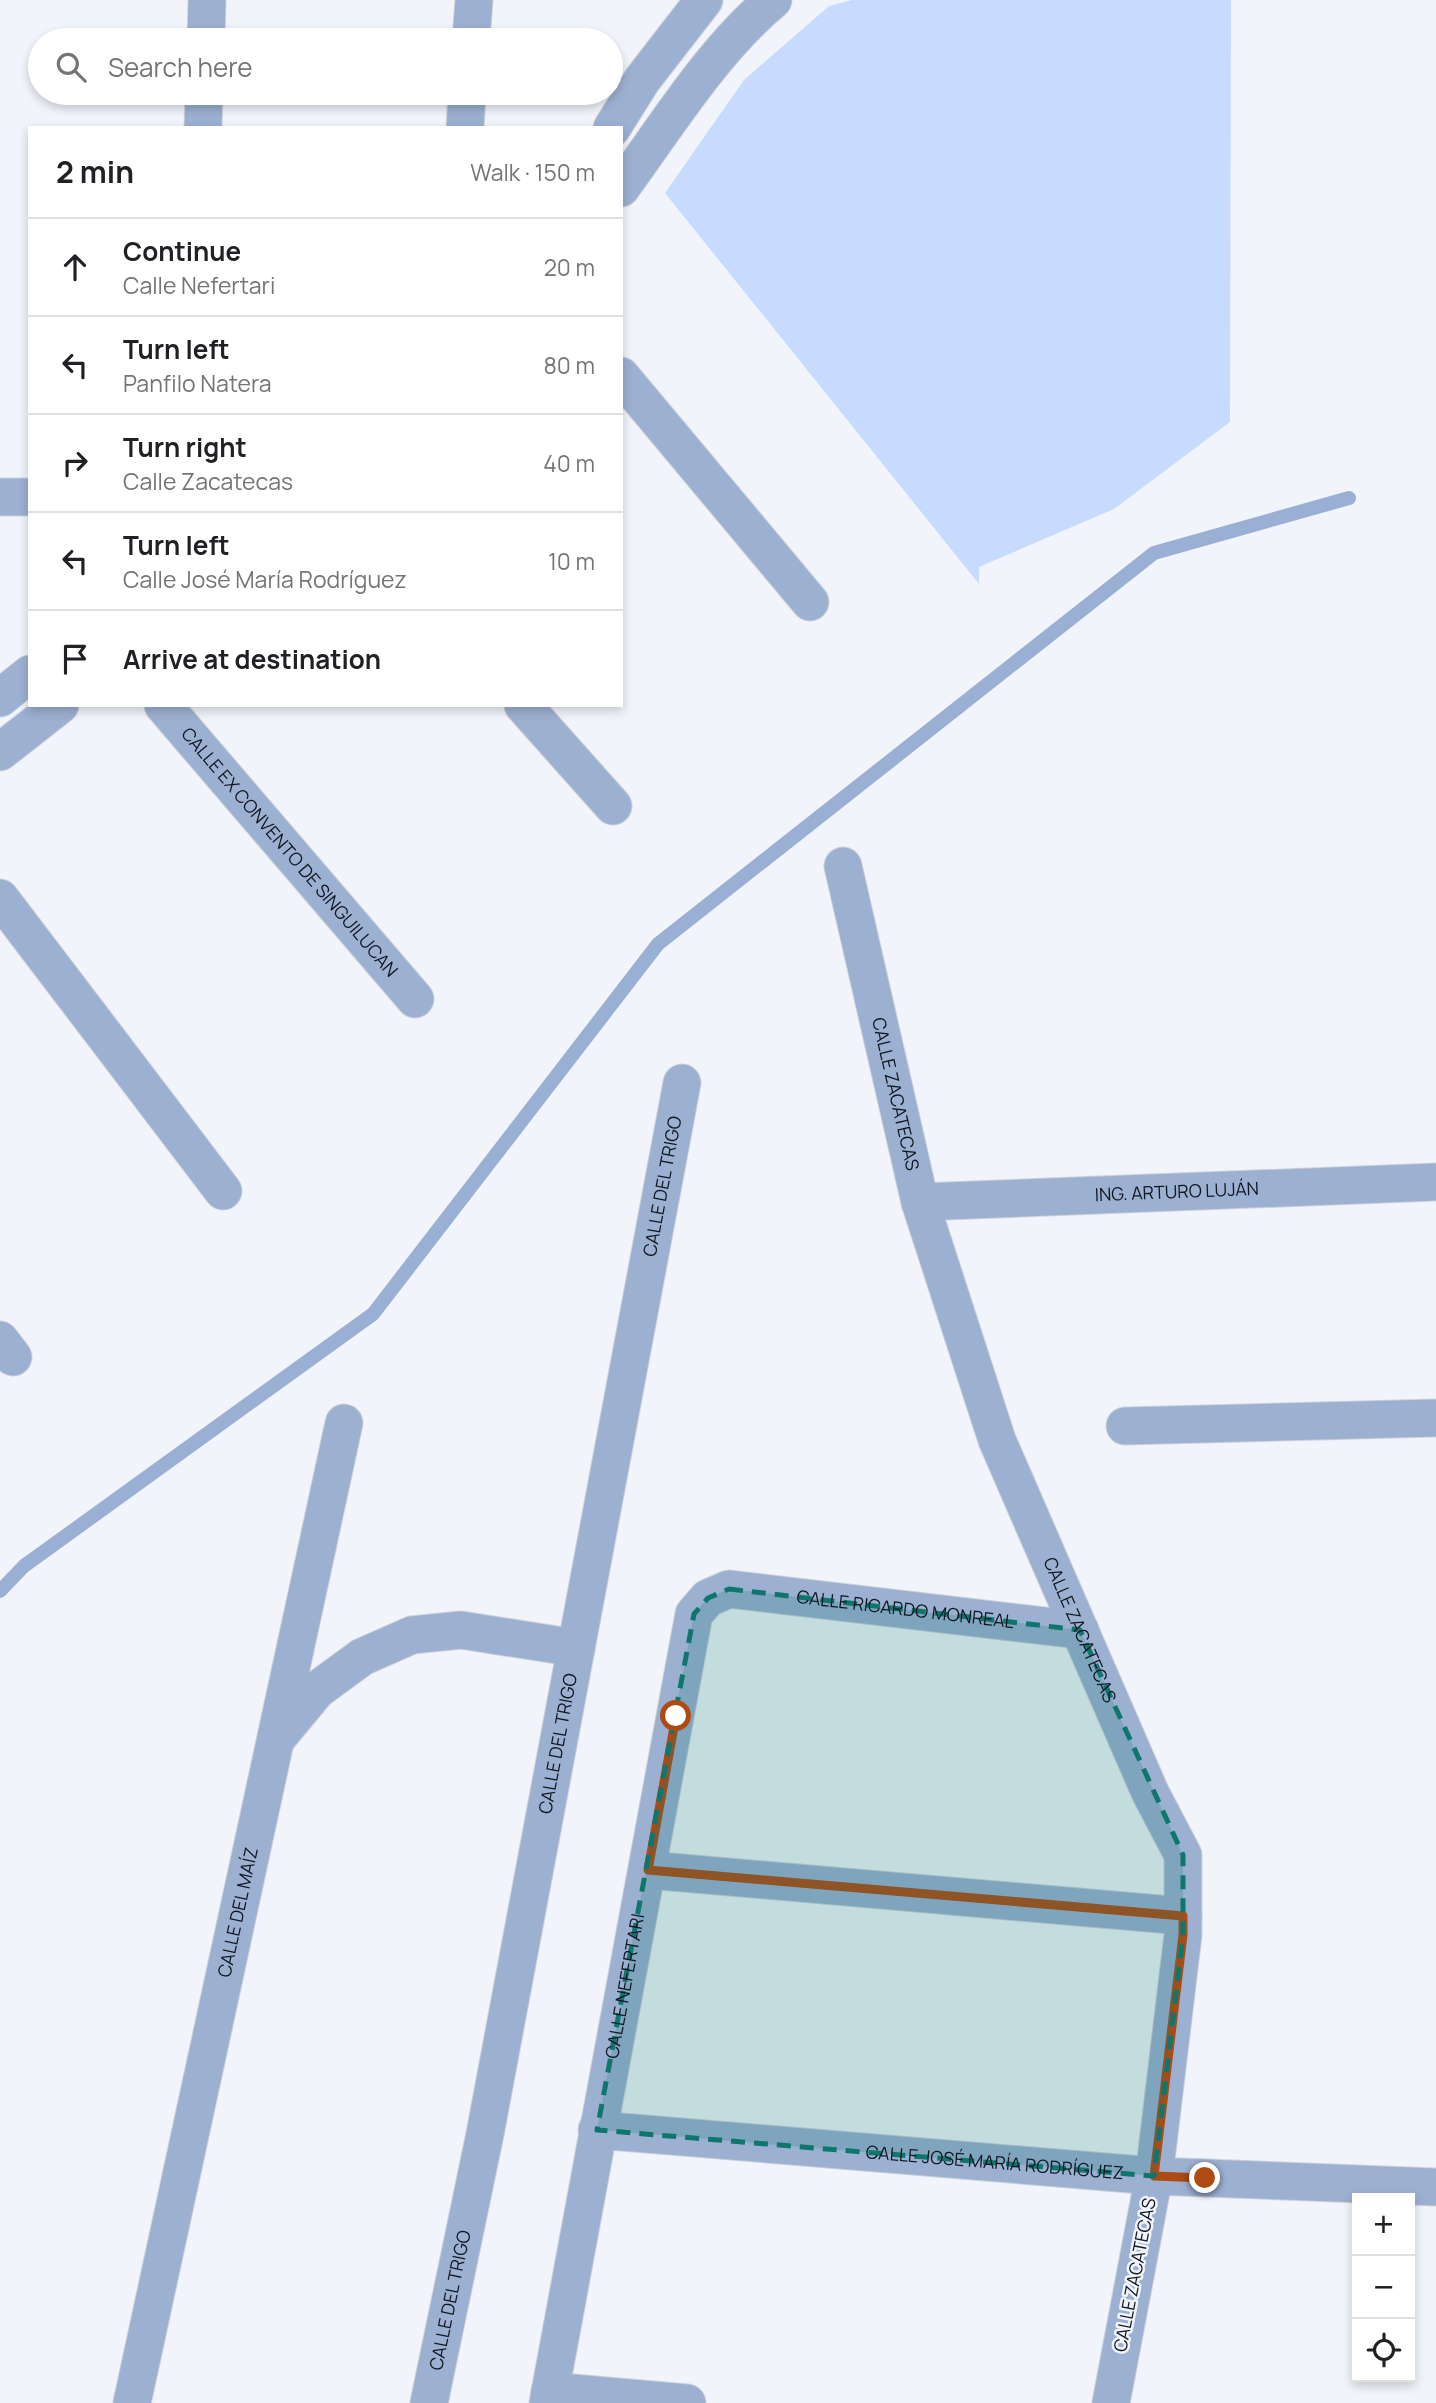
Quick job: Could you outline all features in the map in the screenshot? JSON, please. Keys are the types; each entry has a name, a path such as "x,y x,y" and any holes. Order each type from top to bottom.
{"street":[{"path":"206,28 207,0"},
{"path":"472,28 474,0"},
{"path":"613,126 642,80 704,0"},
{"path":"623,185 723,50 752,18 773,0"},
{"path":"203,126 204,105"},
{"path":"465,126 466,105"},
{"path":"623,378 810,602"},
{"path":"0,497 28,497"},
{"path":"0,698 28,676"},
{"path":"0,752 57,707"},
{"name":"CALLE EX CONVENTO DE SINGUILUCAN","path":"165,707 415,999"},
{"path":"525,707 613,806"},
{"name":"CALLE ZACATECAS","path":"843,866 920,1202 997,1440 1150,1792 1183,1855 1183,1935 1154,2176 1111,2403"},
{"path":"0,898 222,1192"},
{"name":"CALLE DEL TRIGO","path":"429,2403 487,2120 682,1083"},
{"name":"ING. ARTURO LUJÁN","path":"920,1202 1436,1182"},
{"path":"1125,1426 1436,1418"},
{"name":"CALLE DEL MAÍZ","path":"132,2403 344,1423"},
{"name":"CALLE RICARDO MONREAL","path":"729,1589 1080,1630"},
{"name":"CALLE NEFERTARI","path":"549,2397 694,1614 708,1598 729,1589"},
{"path":"275,1740 317,1690 362,1657 412,1635 461,1630 576,1648"},
{"path":"648,1870 1183,1916"},
{"name":"CALLE JOSÉ MARÍA RODRÍGUEZ","path":"597,2130 1154,2176 1436,2187"},
{"path":"549,2397 687,2403"}],"highlighted area":[{"path":"729,1589 1080,1630 1183,1855 1183,1935 1154,2176 597,2130 694,1614 708,1598"}],"shaded area":[{"path":"852,0 1231,0 1230,422 1114,509 979,567 979,584 665,193 744,80 829,6"}],"waterway":[{"path":"0,1591 24,1566 373,1314 658,944 1154,553 1349,498"}],"route":[{"path":"676,1716 648,1870 1183,1916 1183,1935 1154,2176 1205,2178"}]}
